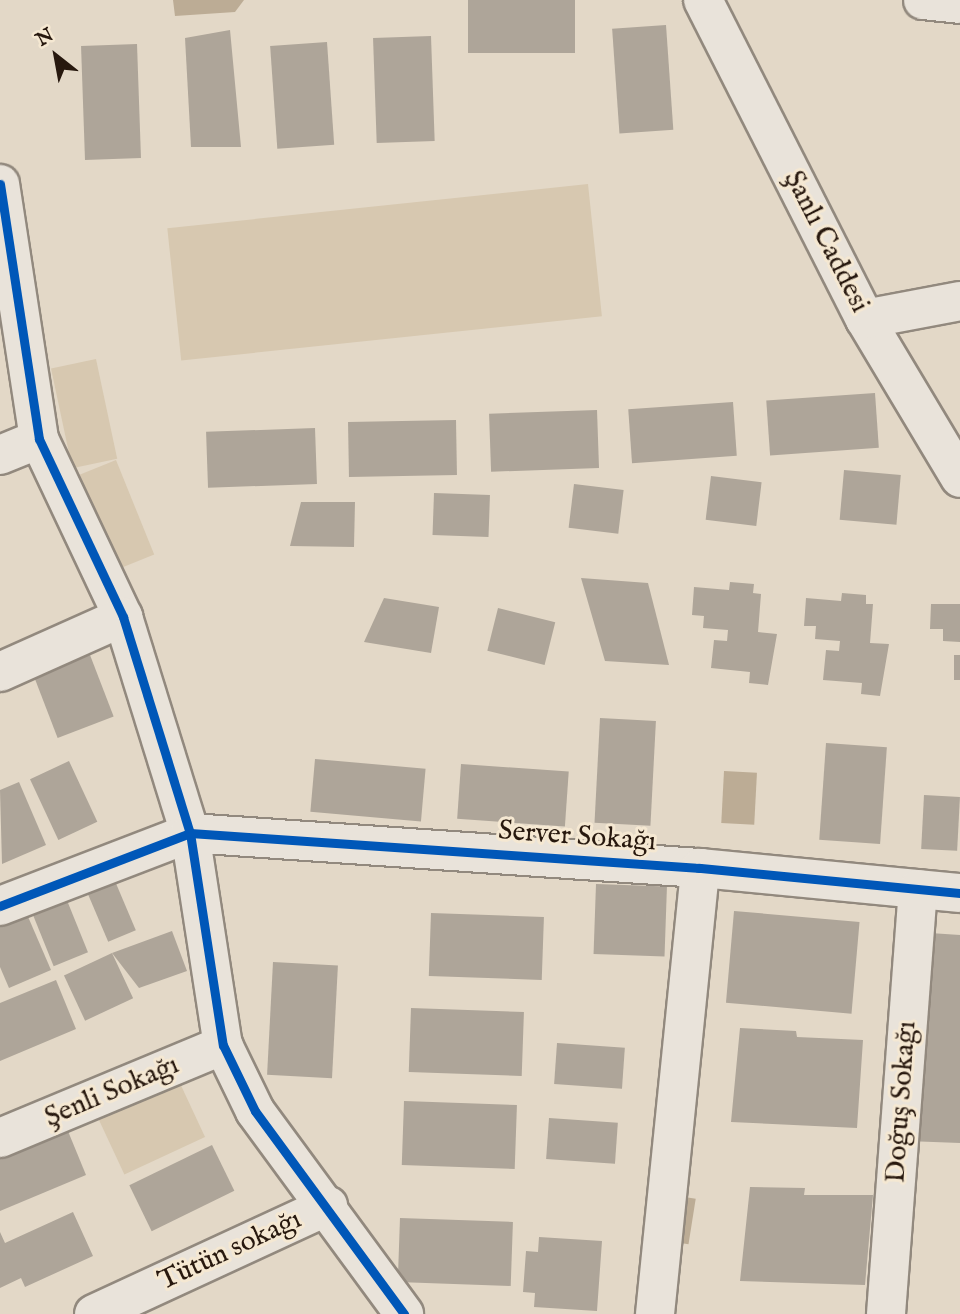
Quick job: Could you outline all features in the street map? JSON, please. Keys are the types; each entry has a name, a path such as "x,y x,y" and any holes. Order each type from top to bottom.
{"street":[{"name":"Şanlı Caddesi","path":"703,0 865,319 960,478"},
{"path":"923,0 960,4"},
{"path":"0,184 5,236 32,303 39,439 123,617 190,833 223,1045 255,1111 328,1206 404,1314"},
{"path":"865,319 960,301"},
{"path":"0,456 39,439"},
{"path":"0,672 123,617"},
{"path":"0,906 190,833"},
{"name":"Server Sokağı","path":"190,833 700,868 960,892"},
{"path":"655,1314 700,868"},
{"name":"Doğuş Sokağı","path":"886,1314 918,889"},
{"name":"Şenli Sokağı","path":"0,1138 223,1045"},
{"name":"Tütün sokağı","path":"94,1314 328,1206"}],"shaded area":[{"path":"173,0 244,0 235,12 175,16"},
{"path":"588,184 602,316 181,360 167,228"},
{"path":"96,359 117,459 72,468 51,369"},
{"path":"116,460 154,555 112,572 73,477"},
{"path":"724,771 757,773 754,825 721,823"},
{"path":"178,1079 205,1137 124,1175 97,1117"},
{"path":"672,1195 696,1199 689,1244 665,1240"}],"building":[{"path":"468,0 575,0 575,53 468,53"},
{"path":"666,25 673,130 619,134 612,29"},
{"path":"230,30 241,147 191,147 185,38"},
{"path":"431,36 435,141 377,143 373,38"},
{"path":"327,42 334,145 277,149 270,46"},
{"path":"137,44 141,158 85,160 81,46"},
{"path":"875,393 879,448 770,455 766,401"},
{"path":"733,402 737,456 632,463 628,409"},
{"path":"597,410 599,468 491,472 489,414"},
{"path":"456,420 457,475 349,477 348,422"},
{"path":"315,428 317,484 208,488 206,432"},
{"path":"844,470 901,475 896,525 840,520"},
{"path":"711,476 762,482 756,526 706,520"},
{"path":"574,484 624,490 618,534 569,528"},
{"path":"434,493 490,495 489,537 433,535"},
{"path":"301,502 355,502 354,547 290,546"},
{"path":"581,578 648,583 669,665 605,661"},
{"path":"730,582 754,584 753,593 761,594 758,632 777,634 768,685 749,683 750,672 711,668 714,640 727,641 728,630 703,628 704,616 692,615 694,587 729,590"},
{"path":"842,593 866,595 866,604 873,604 870,643 889,644 880,696 861,694 862,683 823,680 826,650 839,651 840,641 815,639 816,626 804,626 806,598 841,601"},
{"path":"384,598 439,607 431,653 364,642"},
{"path":"931,604 960,604 960,642 943,641 943,629 930,629"},
{"path":"498,608 555,622 545,665 487,651"},
{"path":"90,655 114,717 58,738 34,677"},
{"path":"954,655 960,655 960,680 954,680"},
{"path":"600,718 656,721 650,826 595,823"},
{"path":"826,743 887,747 880,844 819,840"},
{"path":"315,759 426,769 421,821 310,812"},
{"path":"69,761 97,822 58,840 30,779"},
{"path":"461,764 569,772 565,826 457,819"},
{"path":"19,782 46,845 2,864 0,790"},
{"path":"924,795 960,797 957,851 921,849"},
{"path":"112,874 136,930 108,942 84,886"},
{"path":"596,884 667,886 665,956 594,954"},
{"path":"64,893 88,952 54,966 30,907"},
{"path":"734,911 860,922 852,1014 726,1003"},
{"path":"26,912 51,970 9,988 0,967 0,923"},
{"path":"431,913 544,917 542,980 429,976"},
{"path":"172,931 187,971 139,988 112,953"},
{"path":"930,933 960,935 960,1143 907,1141"},
{"path":"112,953 133,998 85,1021 64,975"},
{"path":"273,962 338,965 332,1078 267,1075"},
{"path":"56,980 76,1029 0,1061 0,1003"},
{"path":"411,1008 524,1012 522,1076 409,1072"},
{"path":"740,1028 796,1031 797,1037 863,1040 857,1128 731,1122"},
{"path":"557,1043 625,1048 622,1089 554,1084"},
{"path":"404,1101 517,1105 515,1169 402,1165"},
{"path":"549,1118 618,1123 615,1164 546,1159"},
{"path":"63,1119 86,1175 0,1211 0,1145"},
{"path":"212,1145 234,1191 152,1231 129,1185"},
{"path":"750,1187 805,1188 804,1195 873,1195 865,1285 740,1281"},
{"path":"73,1212 93,1256 25,1287 21,1278 0,1288 0,1232 5,1243"},
{"path":"400,1218 513,1222 511,1286 398,1282"},
{"path":"539,1237 602,1241 597,1311 534,1307 535,1293 523,1292 526,1251 538,1252"}],"cycle path":[{"path":"0,184 39,439 123,617 190,833 223,1045 255,1111 404,1314"},
{"path":"0,906 190,833 700,868 960,893"}]}
